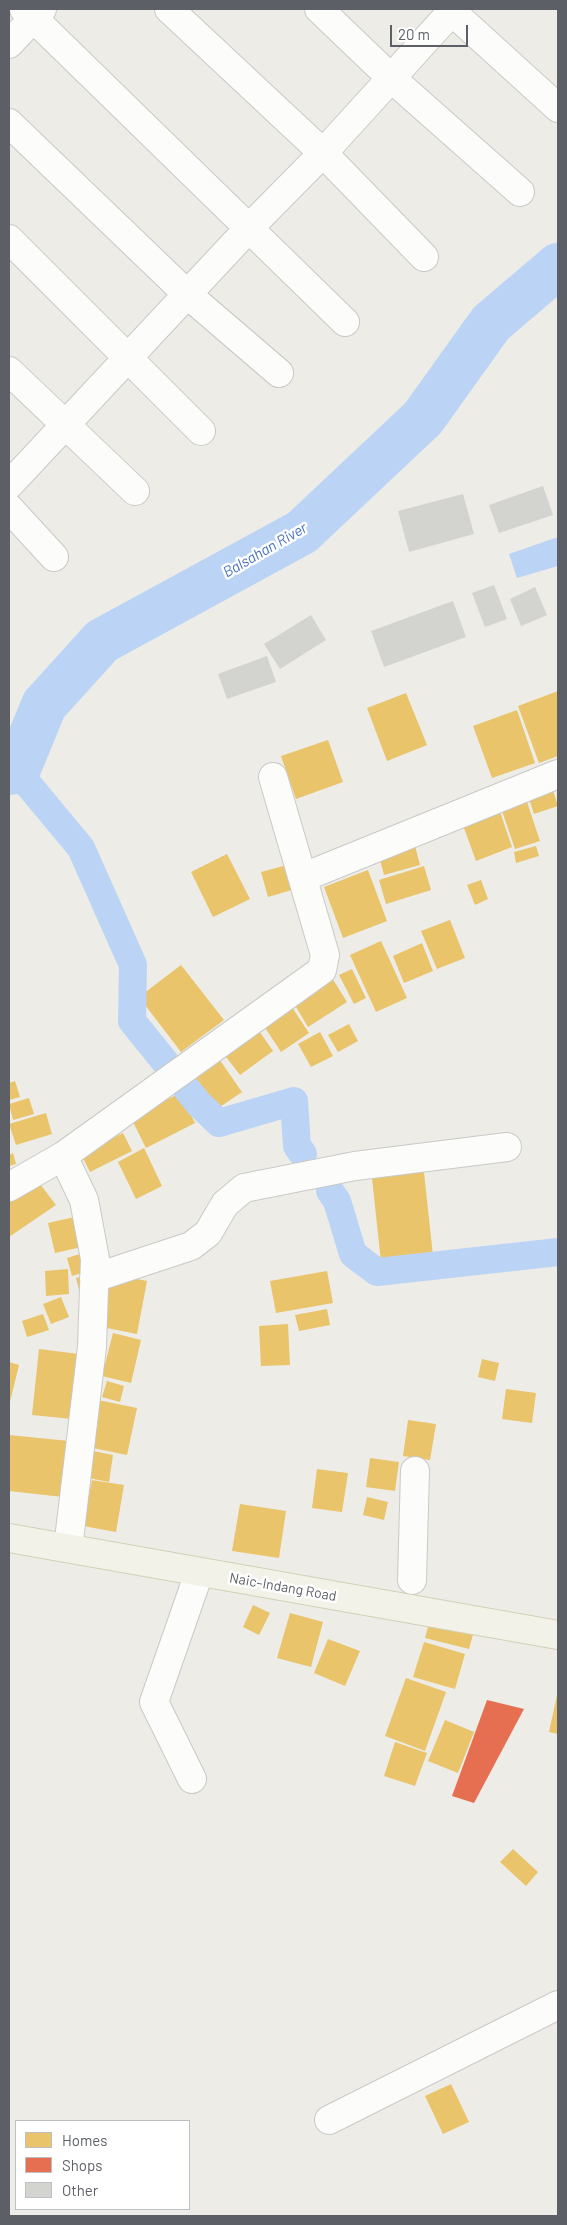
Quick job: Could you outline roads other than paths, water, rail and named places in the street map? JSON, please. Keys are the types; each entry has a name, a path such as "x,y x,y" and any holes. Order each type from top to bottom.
{"main road":[{"name":"Naic–Indang Road","path":"9,1538 199,1573 411,1592 558,1635"}],"street":[{"path":"169,9 323,153 424,257"},
{"path":"320,9 390,77 520,192"},
{"path":"9,485 250,227 323,153 452,10 558,108"},
{"path":"9,44 33,12 345,322"},
{"path":"9,123 187,294 279,373"},
{"path":"9,239 201,431"},
{"path":"9,371 135,490"},
{"path":"9,508 54,557"},
{"path":"304,877 558,774"},
{"path":"9,1188 63,1156 322,970 325,955 304,877 273,777"},
{"path":"94,1278 191,1246 208,1233 225,1204 244,1188 355,1166 507,1147"},
{"path":"63,1156 84,1200 95,1258 92,1347 68,1548"},
{"path":"411,1592 415,1470"},
{"path":"192,1779 154,1702 199,1573"},
{"path":"329,2120 558,2005"}],"water":[{"path":"558,537 558,566 517,578 509,554"}],"waterway":[{"name":"Balsahan River","path":"9,772 17,771 44,705 102,641 302,532 423,418 491,323 558,266"},
{"path":"17,771 81,848 133,965 132,1021 199,1104 219,1123 294,1101 297,1146 303,1154"},
{"path":"330,1191 337,1201 353,1254 377,1272 558,1252"}]}
